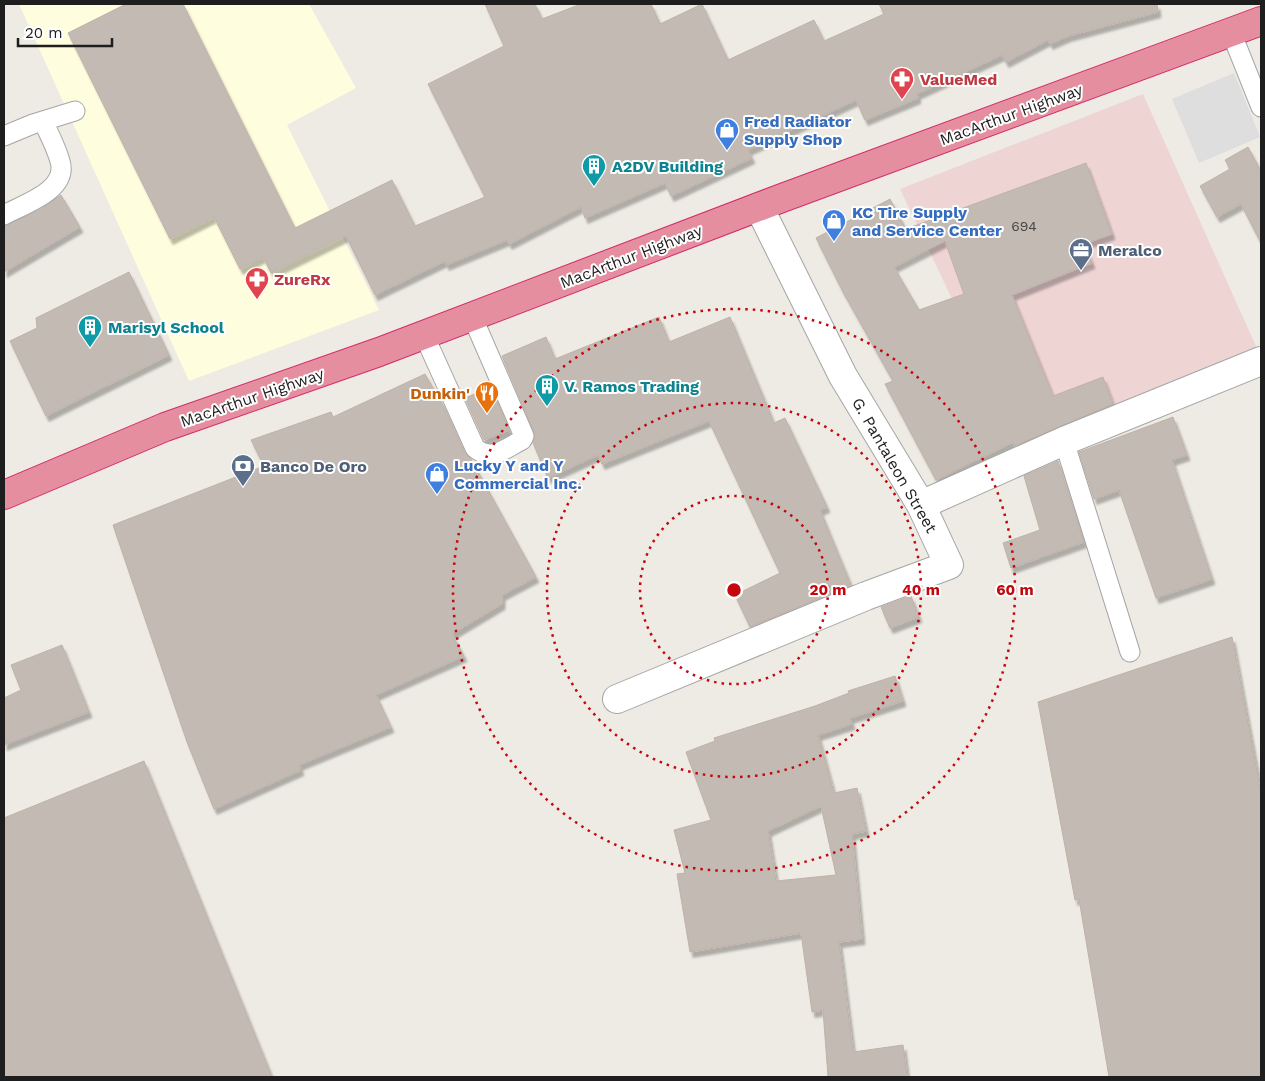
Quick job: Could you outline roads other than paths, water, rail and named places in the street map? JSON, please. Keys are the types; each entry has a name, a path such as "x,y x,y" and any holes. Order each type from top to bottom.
{"highway":[{"name":"MacArthur Highway","path":"4,495 165,427 424,335 759,207 1261,21"}],"street":[{"name":"G. Pantaleon Street","path":"618,699 866,596 949,565 921,505 843,376 759,207"},
{"path":"921,505 1064,440 1261,361"}],"lane":[{"path":"1231,32 1261,107"},
{"path":"4,136 75,111"},
{"path":"4,215 54,187 62,176 61,162 43,121"},
{"path":"424,335 475,448 482,454 491,455 522,440 524,436 472,316"},
{"path":"1064,440 1130,652"}],"place":[{"name":"ValueMed","path":"902,100"},
{"name":"Fred Radiator Supply Shop","path":"727,151"},
{"name":"A2DV Building","path":"594,187"},
{"name":"KC Tire Supply and Service Center","path":"834,242"},
{"name":"Meralco","path":"1081,271"},
{"name":"ZureRx","path":"257,300"},
{"name":"Marisyl School","path":"90,348"},
{"name":"V. Ramos Trading","path":"547,407"},
{"name":"Dunkin'","path":"487,414"},
{"name":"Banco De Oro","path":"243,487"},
{"name":"Lucky Y and Y Commercial Inc.","path":"437,495"}]}
